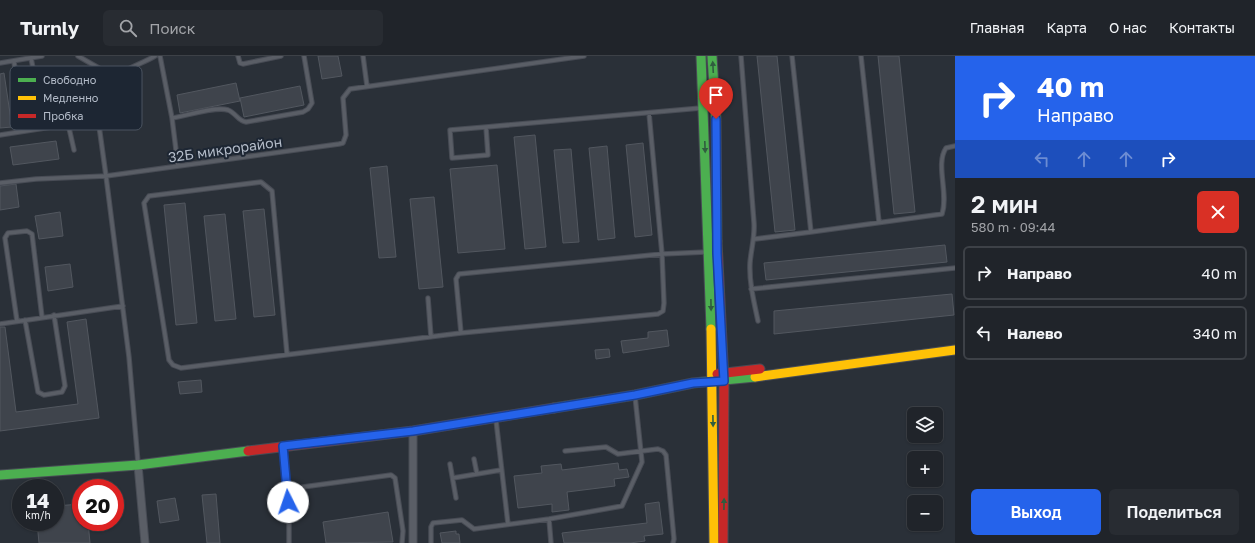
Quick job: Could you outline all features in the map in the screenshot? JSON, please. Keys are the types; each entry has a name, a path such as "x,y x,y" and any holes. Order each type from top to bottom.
{"main road":[{"path":"701,56 713,378 714,543"},
{"path":"712,56 716,119 717,253 724,377 724,543"},
{"path":"724,377 955,344"},
{"path":"0,475 138,465 413,431 635,395 713,378 955,350"}],"street":[{"path":"413,431 413,543"},
{"path":"138,465 145,543"}],"lane":[{"path":"0,63 14,62 42,56"},
{"path":"78,56 95,66"},
{"path":"135,66 153,56"},
{"path":"160,56 172,118 178,166"},
{"path":"238,56 240,62 243,64 282,56"},
{"path":"172,118 224,109 235,113 240,120 246,122 303,112 308,109 312,103 304,56"},
{"path":"363,56 367,86"},
{"name":"32Б микрорайон","path":"0,183 36,179 106,176 343,143 346,136 343,98 350,90 367,86 584,56"},
{"path":"741,56 755,239 750,262 751,289 758,321"},
{"path":"792,56 811,232"},
{"path":"861,56 879,222"},
{"path":"31,58 33,66"},
{"path":"14,62 15,66"},
{"path":"486,127 488,155 452,158 450,130 704,108"},
{"path":"287,354 272,191 268,186 261,182 149,196 145,199 144,203 169,360 173,365 181,368 461,333 658,314 663,311 664,304 662,254 649,113"},
{"path":"0,135 32,130"},
{"path":"69,130 74,150"},
{"path":"100,130 129,357 138,465"},
{"path":"755,239 942,214 946,203 942,165 943,152 946,148 955,146"},
{"path":"17,321 5,238 8,233 25,231 32,234 42,317"},
{"path":"461,333 456,279 460,274 662,254 709,252"},
{"path":"751,289 955,268"},
{"path":"428,298 431,337"},
{"path":"0,324 123,306"},
{"path":"24,320 38,392 44,395 62,392 65,386 54,315"},
{"path":"431,543 431,527 433,523 462,520 474,530 622,506 642,462 635,395"},
{"path":"496,418 508,524"},
{"path":"283,446 288,488 288,543"},
{"path":"565,451 606,447 618,454 658,449 663,451 666,456 674,539 673,543"},
{"path":"474,458 478,474"},
{"path":"450,464 456,498"},
{"path":"453,478 501,470"},
{"path":"288,488 391,475 395,478 403,531 402,543"},
{"path":"549,519 551,543"}],"building":[{"path":"318,56 338,56 342,76 322,79"},
{"path":"757,56 777,56 795,230 775,232"},
{"path":"878,56 899,56 915,212 894,214"},
{"path":"4,73 10,114 10,127 0,128 0,74"},
{"path":"236,83 240,101 180,113 177,95"},
{"path":"300,86 304,105 244,117 240,98"},
{"path":"535,135 546,247 525,249 514,137"},
{"path":"56,141 59,159 13,165 10,147"},
{"path":"643,143 652,235 635,237 626,145"},
{"path":"607,146 615,238 598,240 589,148"},
{"path":"571,149 579,242 563,243 554,150"},
{"path":"497,165 505,249 458,253 450,169"},
{"path":"387,166 396,257 379,258 370,168"},
{"path":"16,184 19,207 0,210 0,186"},
{"path":"434,197 443,287 419,289 410,199"},
{"path":"185,203 197,323 176,325 164,205"},
{"path":"264,209 275,315 254,317 243,211"},
{"path":"60,212 63,236 39,239 35,216"},
{"path":"225,214 236,319 215,321 204,216"},
{"path":"945,245 947,262 766,280 764,263"},
{"path":"70,264 73,287 48,291 45,267"},
{"path":"952,294 954,315 774,334 774,311"},
{"path":"86,319 99,418 0,431 0,327 5,327 16,412 78,404 67,322"},
{"path":"667,330 669,346 623,353 621,341 648,338 648,332"},
{"path":"609,349 610,357 596,359 595,350"},
{"path":"201,380 202,392 180,394 178,382"},
{"path":"618,463 619,470 627,469 629,477 614,479 615,486 567,492 569,510 552,512 552,504 518,508 514,476 542,473 541,466 561,464 562,470"},
{"path":"216,494 220,543 207,543 202,495"},
{"path":"175,498 179,520 160,523 157,501"},
{"path":"659,502 663,534 644,536 645,541 630,543 564,543 562,533 647,523 645,504"},
{"path":"64,505 72,505 72,531 89,531 90,543 39,543 38,531 64,531"},
{"path":"388,512 393,542 326,543 323,522"},
{"path":"456,531 456,534 459,534 460,543 442,543 440,533"}],"traffic: fast":[{"path":"701,56 711,329"},
{"path":"712,56 716,119 717,241"},
{"path":"554,408 635,395 693,383 755,377"},
{"path":"0,475 138,465 248,451"}],"traffic: slow":[{"path":"711,329 714,543"},
{"path":"755,377 955,350"}],"traffic: jam":[{"path":"717,241 724,381 723,543"},
{"path":"717,374 760,369"},
{"path":"248,451 413,431 554,408"}],"route":[{"path":"288,502 288,488 283,446 413,431 635,395 693,383 724,381 717,253 716,119"}]}
